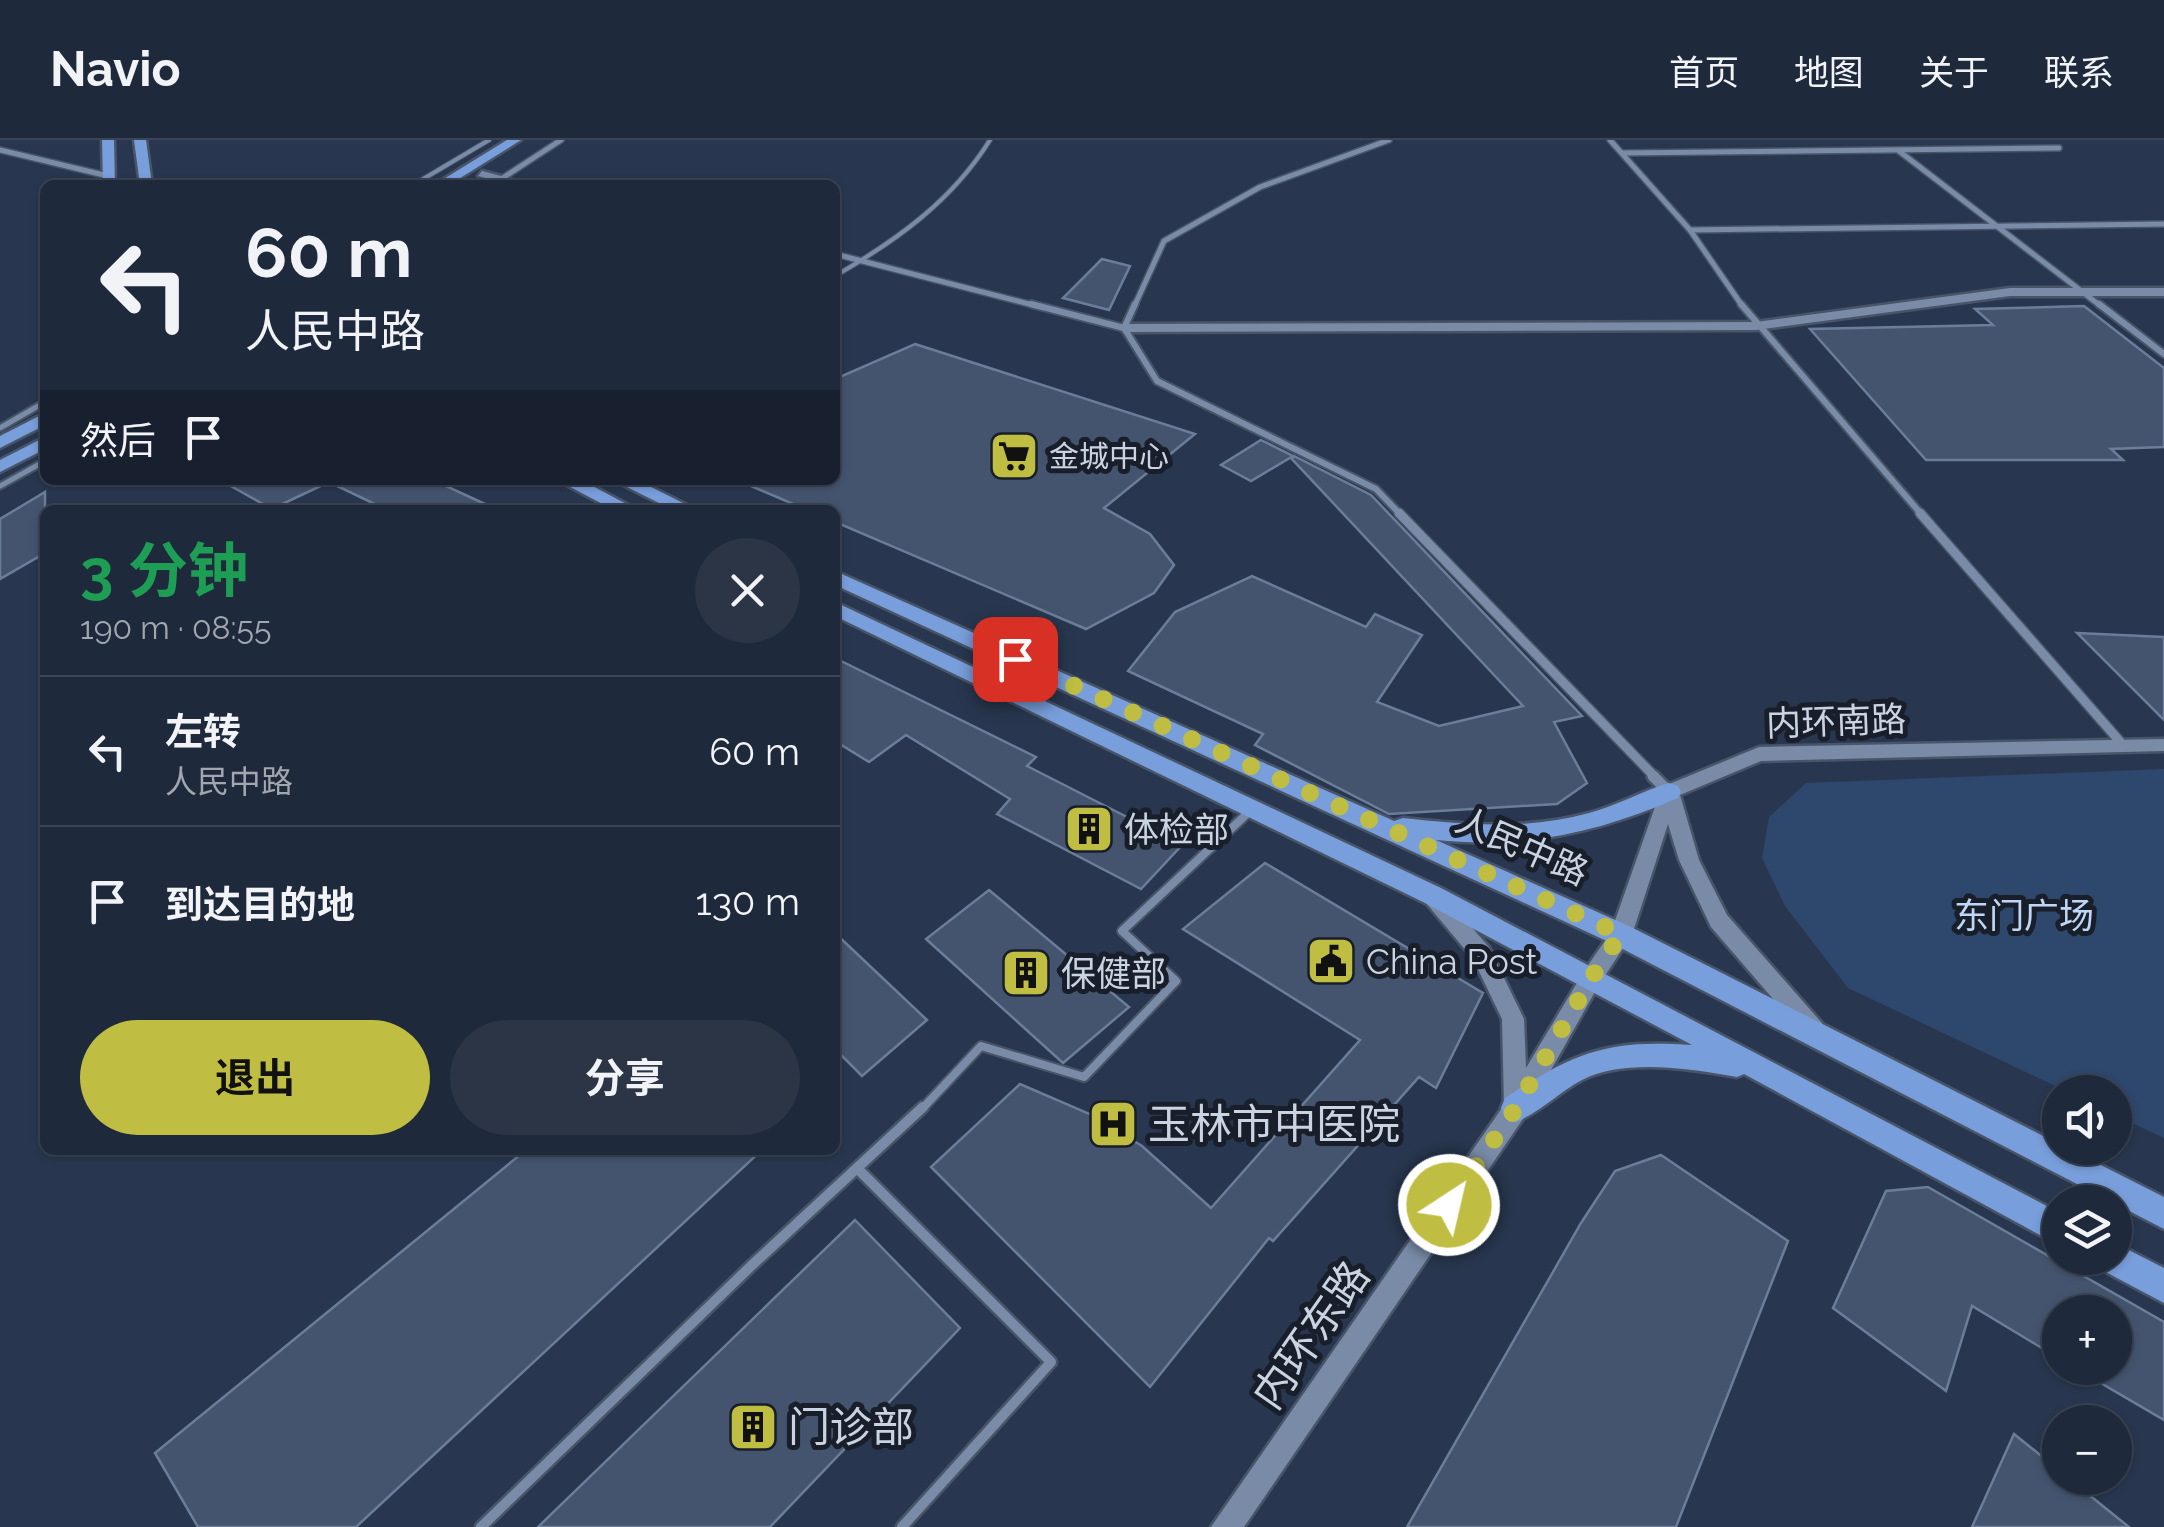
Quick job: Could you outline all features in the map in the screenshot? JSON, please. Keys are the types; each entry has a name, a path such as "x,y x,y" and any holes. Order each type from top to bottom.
{"main road":[{"path":"108,140 109,180"},
{"path":"140,140 145,180"},
{"path":"448,180 515,140"},
{"path":"491,179 536,140"},
{"path":"1124,328 1756,326 2010,292 2164,292"},
{"path":"0,443 40,421"},
{"path":"0,467 40,449"},
{"path":"576,485 618,505"},
{"path":"633,485 677,505"},
{"name":"人民中路","path":"840,579 1621,934 2164,1214"},
{"path":"840,610 1432,895 2042,1220"},
{"name":"内环南路","path":"1669,792 1759,754 2164,745"},
{"path":"1374,823 1509,838 1570,830 1669,792"},
{"path":"1621,934 1669,792"},
{"path":"1669,792 1689,860 1718,920 1818,1036"},
{"path":"1432,895 1481,953 1513,1019 1516,1108"},
{"name":"内环东路","path":"1226,1527 1516,1108 1621,934"},
{"path":"1516,1108 1582,1066 1650,1056 1705,1058 1765,1070"},
{"path":"2132,1269 2164,1286"}],"street":[{"path":"491,179 561,140"},
{"path":"1124,328 1164,240 1260,187 1388,140"},
{"path":"1610,140 1690,230 1756,326 2123,746"},
{"path":"1622,154 2059,148"},
{"path":"0,150 109,180"},
{"path":"1897,150 2164,354"},
{"path":"1690,230 2164,224"},
{"path":"840,255 1124,328 1156,381 1376,488 1669,792"}],"lane":[{"path":"421,180 489,140"},
{"path":"840,273 920,222 976,166 990,140"},
{"path":"0,428 40,405"},
{"path":"0,486 40,451"},
{"path":"481,1527 751,1266 897,1135 981,1046 1084,1077 1176,981 1122,931 1254,808"},
{"path":"858,1170 1051,1362 902,1527"}],"green space":[{"name":"东门广场","path":"2164,769 2164,1138 2132,1123 2132,1075 2042,1075 2042,1080 1848,988 1785,906 1762,858 1769,817 1806,783"}],"building":[{"path":"1102,259 1130,266 1109,310 1063,298"},
{"path":"2084,306 2164,368 2164,447 2111,449 2123,460 1926,460 1810,329 1993,325 1975,309"},
{"name":"金城中心","path":"915,344 1195,434 1104,508 1150,534 1174,565 1154,593 1086,629 840,524 840,505 795,505 749,485 840,485 840,377"},
{"path":"1261,440 1293,456 1251,481 1221,465"},
{"path":"1294,456 1371,495 1582,716 1554,722 1587,783 1557,804 1389,814 1255,745 1263,734 1128,671 1175,612 1252,576 1366,627 1375,614 1422,635 1377,702 1439,726 1523,706 1292,459"},
{"path":"229,485 323,485 280,505 265,505"},
{"path":"335,485 444,485 487,505 377,505"},
{"path":"45,492 45,505 40,505 40,556 0,579 0,519"},
{"path":"2077,633 2164,637 2164,720"},
{"path":"840,660 1036,757 1027,766 1182,845 1141,889 997,814 1010,799 906,735 869,762 840,744"},
{"path":"1265,863 1483,993 1436,1088 1419,1077 1273,1241 1269,1238 1150,1387 931,1167 1020,1084 1092,1115 1142,1146 1211,1208 1360,1040 1183,929"},
{"name":"保健部","path":"989,890 1129,1007 1063,1063 926,939"},
{"path":"840,938 927,1020 862,1076 840,1054"},
{"path":"520,1155 757,1155 356,1527 198,1527 155,1453"},
{"path":"1661,1155 1788,1241 1676,1527 1407,1527 1581,1223 1615,1171"},
{"path":"1928,1187 2042,1252 2042,1275 2082,1275 2117,1295 2042,1295 2042,1348 1972,1306 1946,1391 1833,1308 1886,1191"},
{"name":"门诊部","path":"855,1220 960,1328 770,1527 538,1527"},
{"path":"2132,1304 2164,1322 2164,1420 2104,1385 2132,1385"},
{"path":"2014,1434 2042,1457 2042,1495 2089,1495 2129,1527 1972,1527"}],"place":[{"name":"金城中心","path":"1014,456"},
{"name":"体检部","path":"1089,829"},
{"name":"China Post","path":"1331,961"},
{"name":"保健部","path":"1026,973"},
{"name":"玉林市中医院","path":"1113,1124"},
{"name":"门诊部","path":"753,1427"}],"route":[{"path":"1015,659 1621,934 1516,1108 1449,1205"}]}
